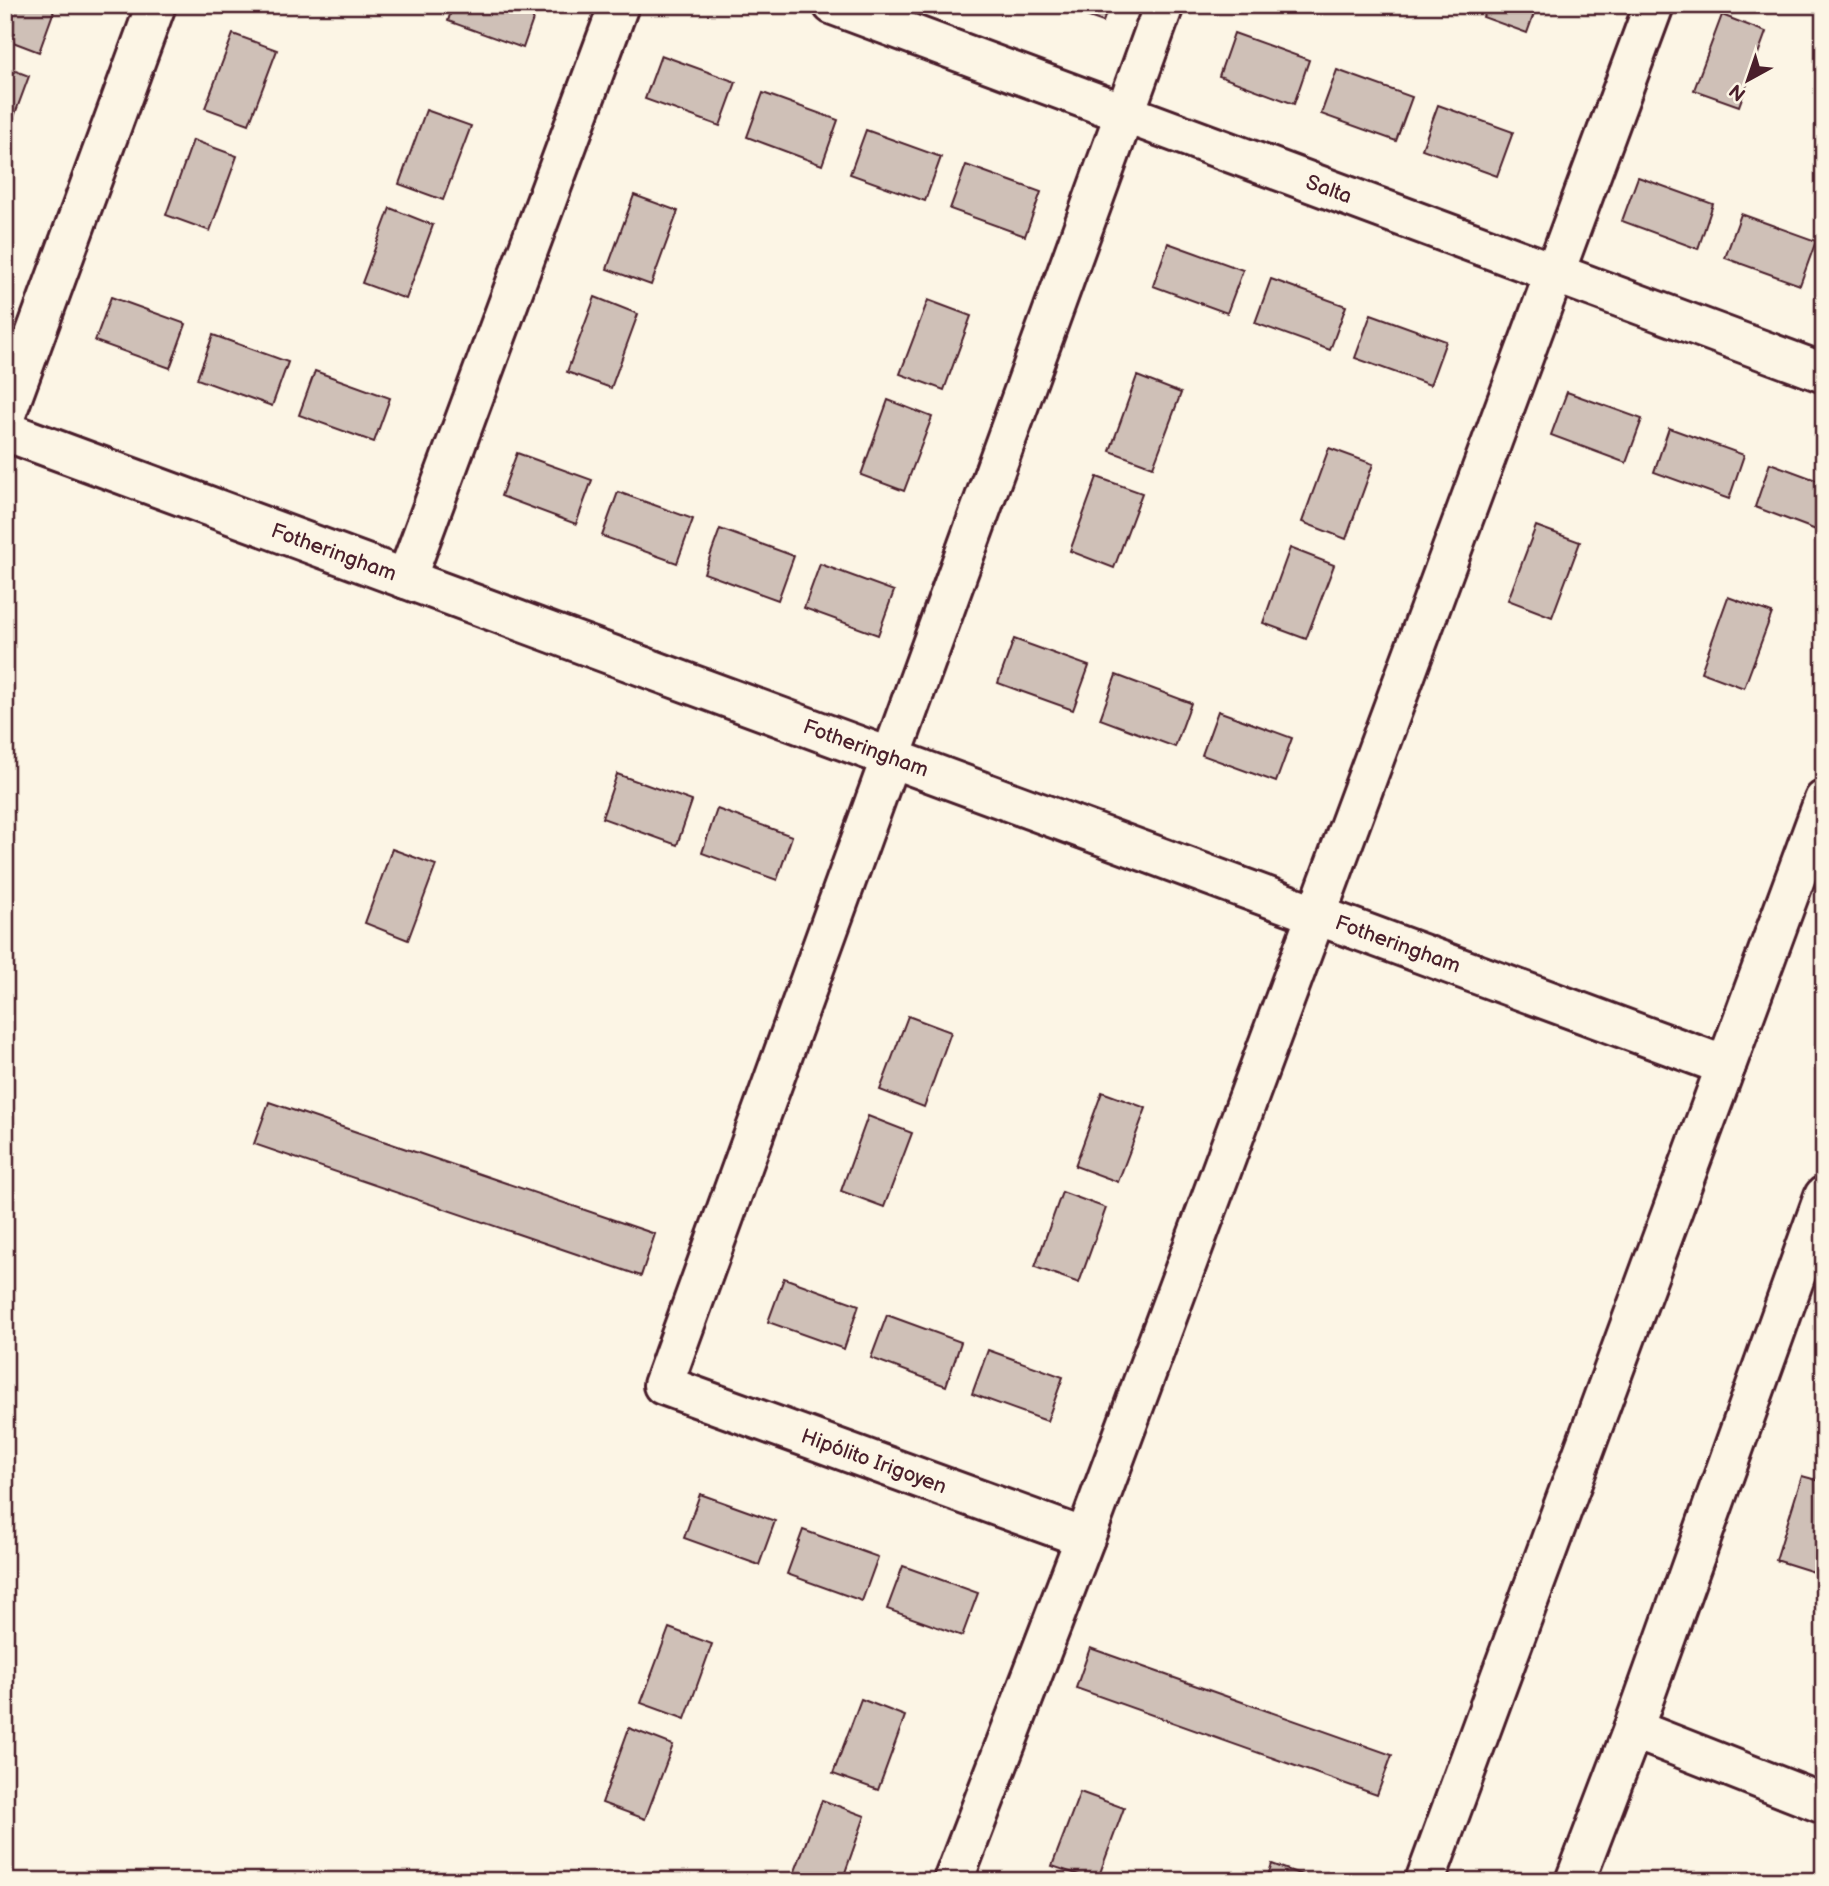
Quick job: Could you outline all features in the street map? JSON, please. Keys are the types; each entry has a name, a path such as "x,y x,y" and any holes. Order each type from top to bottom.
{"street":[{"path":"5,417 156,5"},
{"path":"406,579 619,5"},
{"name":"Salta","path":"834,5 1824,373"},
{"path":"891,757 1164,5"},
{"path":"953,1881 1085,1538 1654,5"},
{"name":"Fotheringham","path":"5,431 1726,1066"},
{"name":"Hipólito Irigoyen","path":"891,757 663,1385 1085,1538"},
{"path":"1425,1881 1824,800"},
{"path":"1575,1881 1633,1729 1824,1196"},
{"path":"1633,1729 1824,1804"}],"building":[{"path":"6,5 56,5 39,52 5,39"},
{"path":"453,5 538,5 523,48 448,21"},
{"path":"1055,5 1109,5 1103,22"},
{"path":"1487,5 1537,5 1527,33 1483,17"},
{"path":"1722,15 1766,32 1739,106 1694,90"},
{"path":"1234,33 1309,60 1294,104 1219,76"},
{"path":"233,34 277,50 249,124 205,108"},
{"path":"661,55 736,82 720,126 645,99"},
{"path":"5,67 29,76 5,141"},
{"path":"1337,70 1412,97 1396,141 1321,114"},
{"path":"763,93 838,120 822,165 747,137"},
{"path":"1438,105 1513,132 1497,176 1422,149"},
{"path":"426,110 471,126 443,200 399,184"},
{"path":"866,130 941,157 925,201 850,174"},
{"path":"193,140 237,156 210,231 166,215"},
{"path":"966,165 1041,192 1025,236 950,209"},
{"path":"1638,177 1713,204 1698,249 1622,221"},
{"path":"634,195 678,211 651,285 607,269"},
{"path":"390,208 433,225 406,299 362,283"},
{"path":"1741,214 1816,241 1800,285 1725,258"},
{"path":"1168,243 1243,270 1227,313 1153,286"},
{"path":"1271,279 1346,306 1330,350 1255,323"},
{"path":"111,297 186,324 170,368 95,341"},
{"path":"595,297 638,314 611,388 567,372"},
{"path":"928,300 971,316 944,390 900,374"},
{"path":"1371,314 1446,341 1430,385 1355,358"},
{"path":"213,335 288,362 272,406 197,379"},
{"path":"315,371 390,398 374,442 299,415"},
{"path":"1137,376 1181,393 1153,467 1110,451"},
{"path":"1567,392 1642,419 1626,463 1551,435"},
{"path":"888,400 932,417 904,491 861,475"},
{"path":"1669,428 1744,455 1729,499 1654,472"},
{"path":"1329,448 1373,464 1346,539 1302,522"},
{"path":"517,453 592,480 576,524 501,496"},
{"path":"1770,463 1824,483 1824,533 1755,507"},
{"path":"1097,477 1142,493 1114,568 1070,551"},
{"path":"618,492 693,519 677,563 602,536"},
{"path":"1536,526 1580,542 1552,617 1508,600"},
{"path":"720,529 794,556 778,600 704,573"},
{"path":"1290,548 1334,565 1306,639 1263,623"},
{"path":"820,564 894,591 878,635 804,608"},
{"path":"1728,597 1772,613 1744,688 1701,672"},
{"path":"1014,639 1089,666 1073,710 998,683"},
{"path":"1116,675 1191,703 1175,747 1100,719"},
{"path":"1218,711 1292,738 1276,782 1202,755"},
{"path":"617,774 692,801 677,845 602,818"},
{"path":"717,809 792,836 777,880 702,853"},
{"path":"392,849 436,865 408,940 365,923"},
{"path":"908,1016 951,1032 924,1107 880,1090"},
{"path":"1102,1092 1146,1108 1118,1182 1075,1166"},
{"path":"269,1102 655,1234 641,1276 254,1144"},
{"path":"868,1116 912,1133 884,1207 841,1191"},
{"path":"1062,1192 1106,1208 1079,1283 1035,1267"},
{"path":"784,1278 859,1305 844,1349 768,1322"},
{"path":"887,1315 961,1342 946,1386 871,1358"},
{"path":"988,1350 1063,1377 1047,1421 972,1394"},
{"path":"1802,1476 1824,1482 1824,1555 1820,1553 1814,1572 1776,1560"},
{"path":"700,1494 775,1521 759,1565 684,1538"},
{"path":"803,1530 878,1557 862,1601 787,1574"},
{"path":"903,1566 978,1593 962,1636 887,1609"},
{"path":"669,1628 712,1644 685,1719 641,1703"},
{"path":"1090,1648 1392,1755 1377,1795 1076,1688"},
{"path":"861,1699 905,1716 878,1790 833,1774"},
{"path":"629,1728 673,1745 645,1819 602,1803"},
{"path":"1080,1792 1124,1808 1097,1881 1052,1866"},
{"path":"822,1800 865,1816 842,1881 812,1881 794,1874"},
{"path":"1272,1864 1316,1880 1316,1881 1266,1881"}]}
